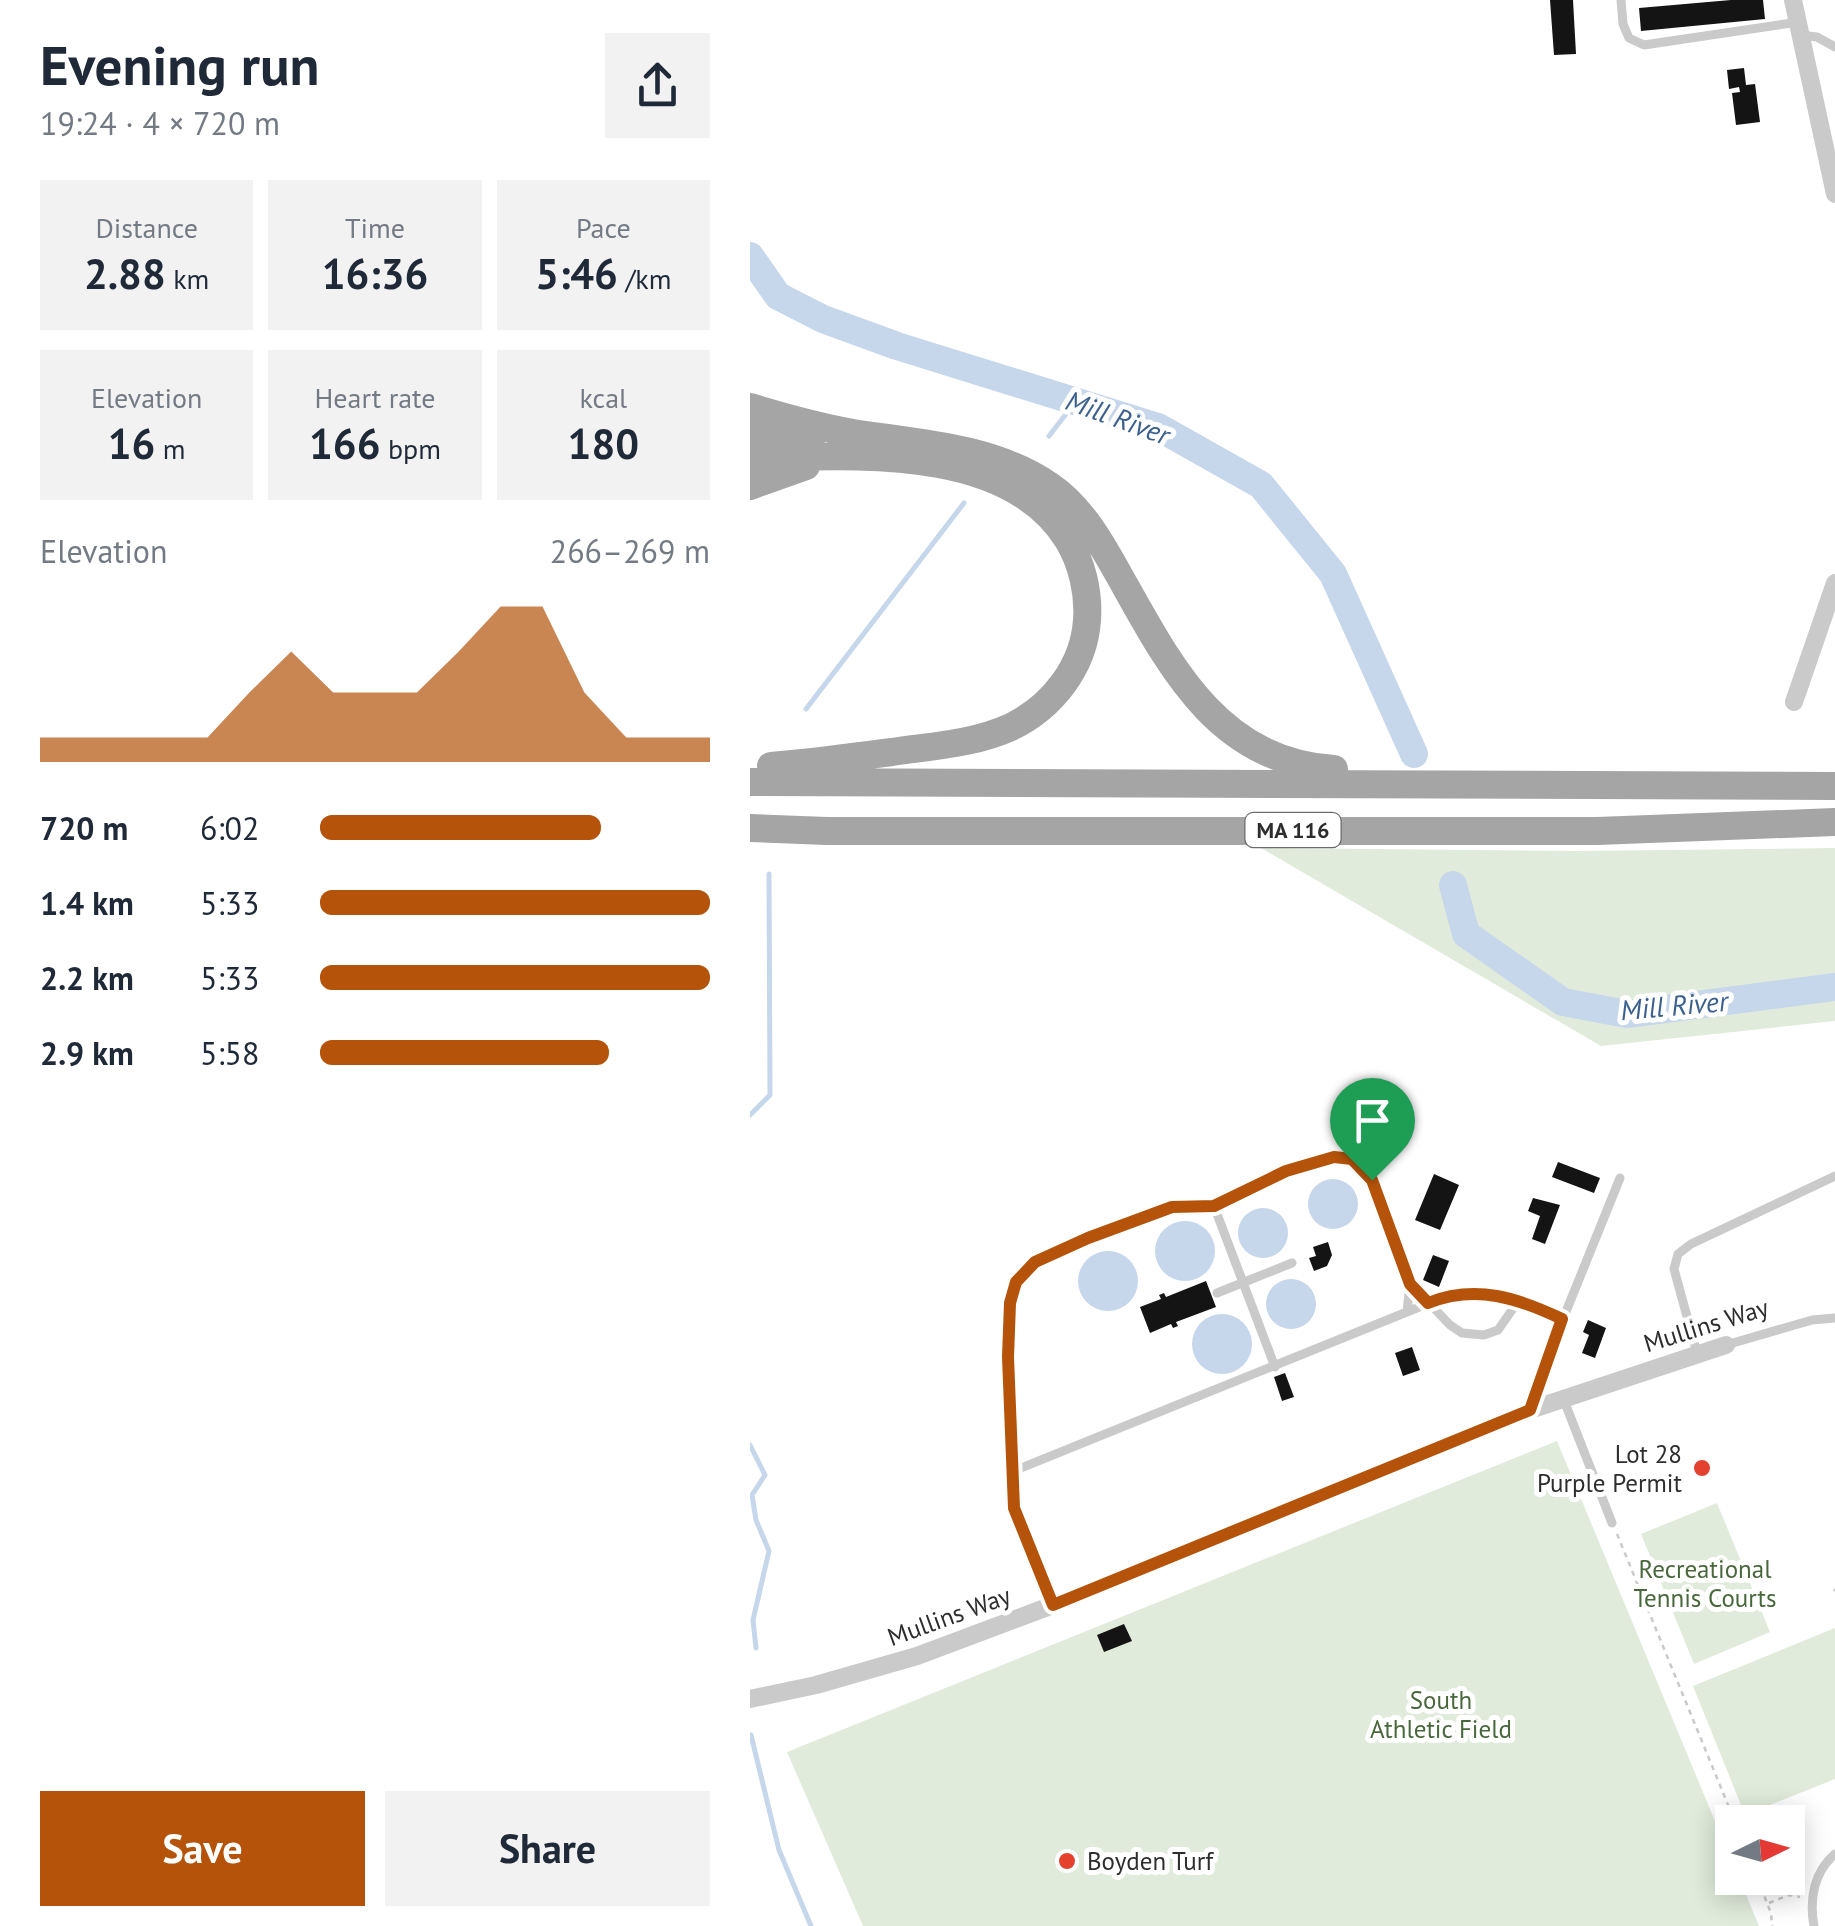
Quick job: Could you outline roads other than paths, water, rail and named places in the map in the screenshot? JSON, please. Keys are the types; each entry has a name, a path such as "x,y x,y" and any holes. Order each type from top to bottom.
{"main road":[{"path":"750,406 853,444 947,466 1011,489 1043,510 1066,538 1080,568 1088,608 1081,649 1066,681 1029,716 992,734 939,746 750,768"},
{"path":"750,434 853,444"},
{"path":"750,458 853,444 922,442 1024,470 1054,488 1100,541 1190,694 1229,730 1270,753 1310,768 1670,785"},
{"path":"750,486 853,444"},
{"name":"MA 116","path":"750,782 1835,786"},
{"name":"MA 116","path":"750,828 1597,831 1835,822"}],"street":[{"path":"1793,0 1835,194"},
{"path":"1794,702 1835,582"},
{"name":"Mullins Way","path":"750,1698 900,1661 1053,1605 1530,1410 1726,1344"}],"lane":[{"path":"1621,0 1629,38 1644,44 1799,29 1835,48"},
{"path":"1053,1605 1016,1520 1011,1472 1008,1314 1019,1278 1043,1258 1163,1210 1214,1206 1320,1159 1352,1159 1372,1180 1410,1284 1462,1333 1484,1335 1498,1330 1519,1300"},
{"path":"1697,1354 1674,1269 1678,1254 1691,1244 1835,1176"},
{"path":"1530,1410 1562,1319 1620,1178"},
{"path":"1214,1206 1275,1367"},
{"path":"1217,1292 1292,1263"},
{"path":"1407,1312 1410,1284"},
{"path":"1011,1472 1428,1303 1465,1294 1490,1294 1519,1300 1562,1319"},
{"name":"Mullins Way","path":"1726,1344 1835,1315"},
{"path":"1563,1398 1612,1523"},
{"path":"1814,1926 1812,1900 1820,1870 1835,1854"}],"water":[{"path":"1333,1179 1351,1186 1358,1204 1351,1222 1333,1229 1315,1222 1308,1204 1315,1186"},
{"path":"1263,1208 1281,1215 1288,1233 1281,1251 1263,1258 1245,1251 1238,1233 1245,1215"},
{"path":"1185,1221 1206,1230 1215,1251 1206,1272 1185,1281 1164,1272 1155,1251 1164,1230"},
{"path":"1108,1251 1129,1260 1138,1281 1129,1302 1108,1311 1087,1302 1078,1281 1087,1260"},
{"path":"1291,1279 1309,1286 1316,1304 1309,1322 1291,1329 1273,1322 1266,1304 1273,1286"},
{"path":"1222,1314 1243,1323 1252,1344 1243,1365 1222,1374 1201,1365 1192,1344 1201,1323"}],"waterway":[{"name":"Mill River","path":"750,256 778,296 823,319 1158,427 1261,485 1333,574 1414,754"},
{"path":"1049,436 1066,414 1067,398"},
{"path":"806,709 964,503"},
{"path":"750,1115 770,1095 769,874"},
{"name":"Mill River","path":"1453,885 1466,934 1563,1002 1627,1014 1835,987"},
{"path":"750,1445 765,1475 752,1495 756,1520 769,1551 753,1620 756,1648"},
{"path":"751,1735 779,1850 811,1926"}],"place":[{"name":"Lot 28 Purple Permit","path":"1702,1468"},
{"name":"Boyden Turf","path":"1067,1861"}],"park label":[{"name":"Recreational Tennis Courts","path":"1705,1584"},
{"name":"South Athletic Field","path":"1441,1714"}]}
